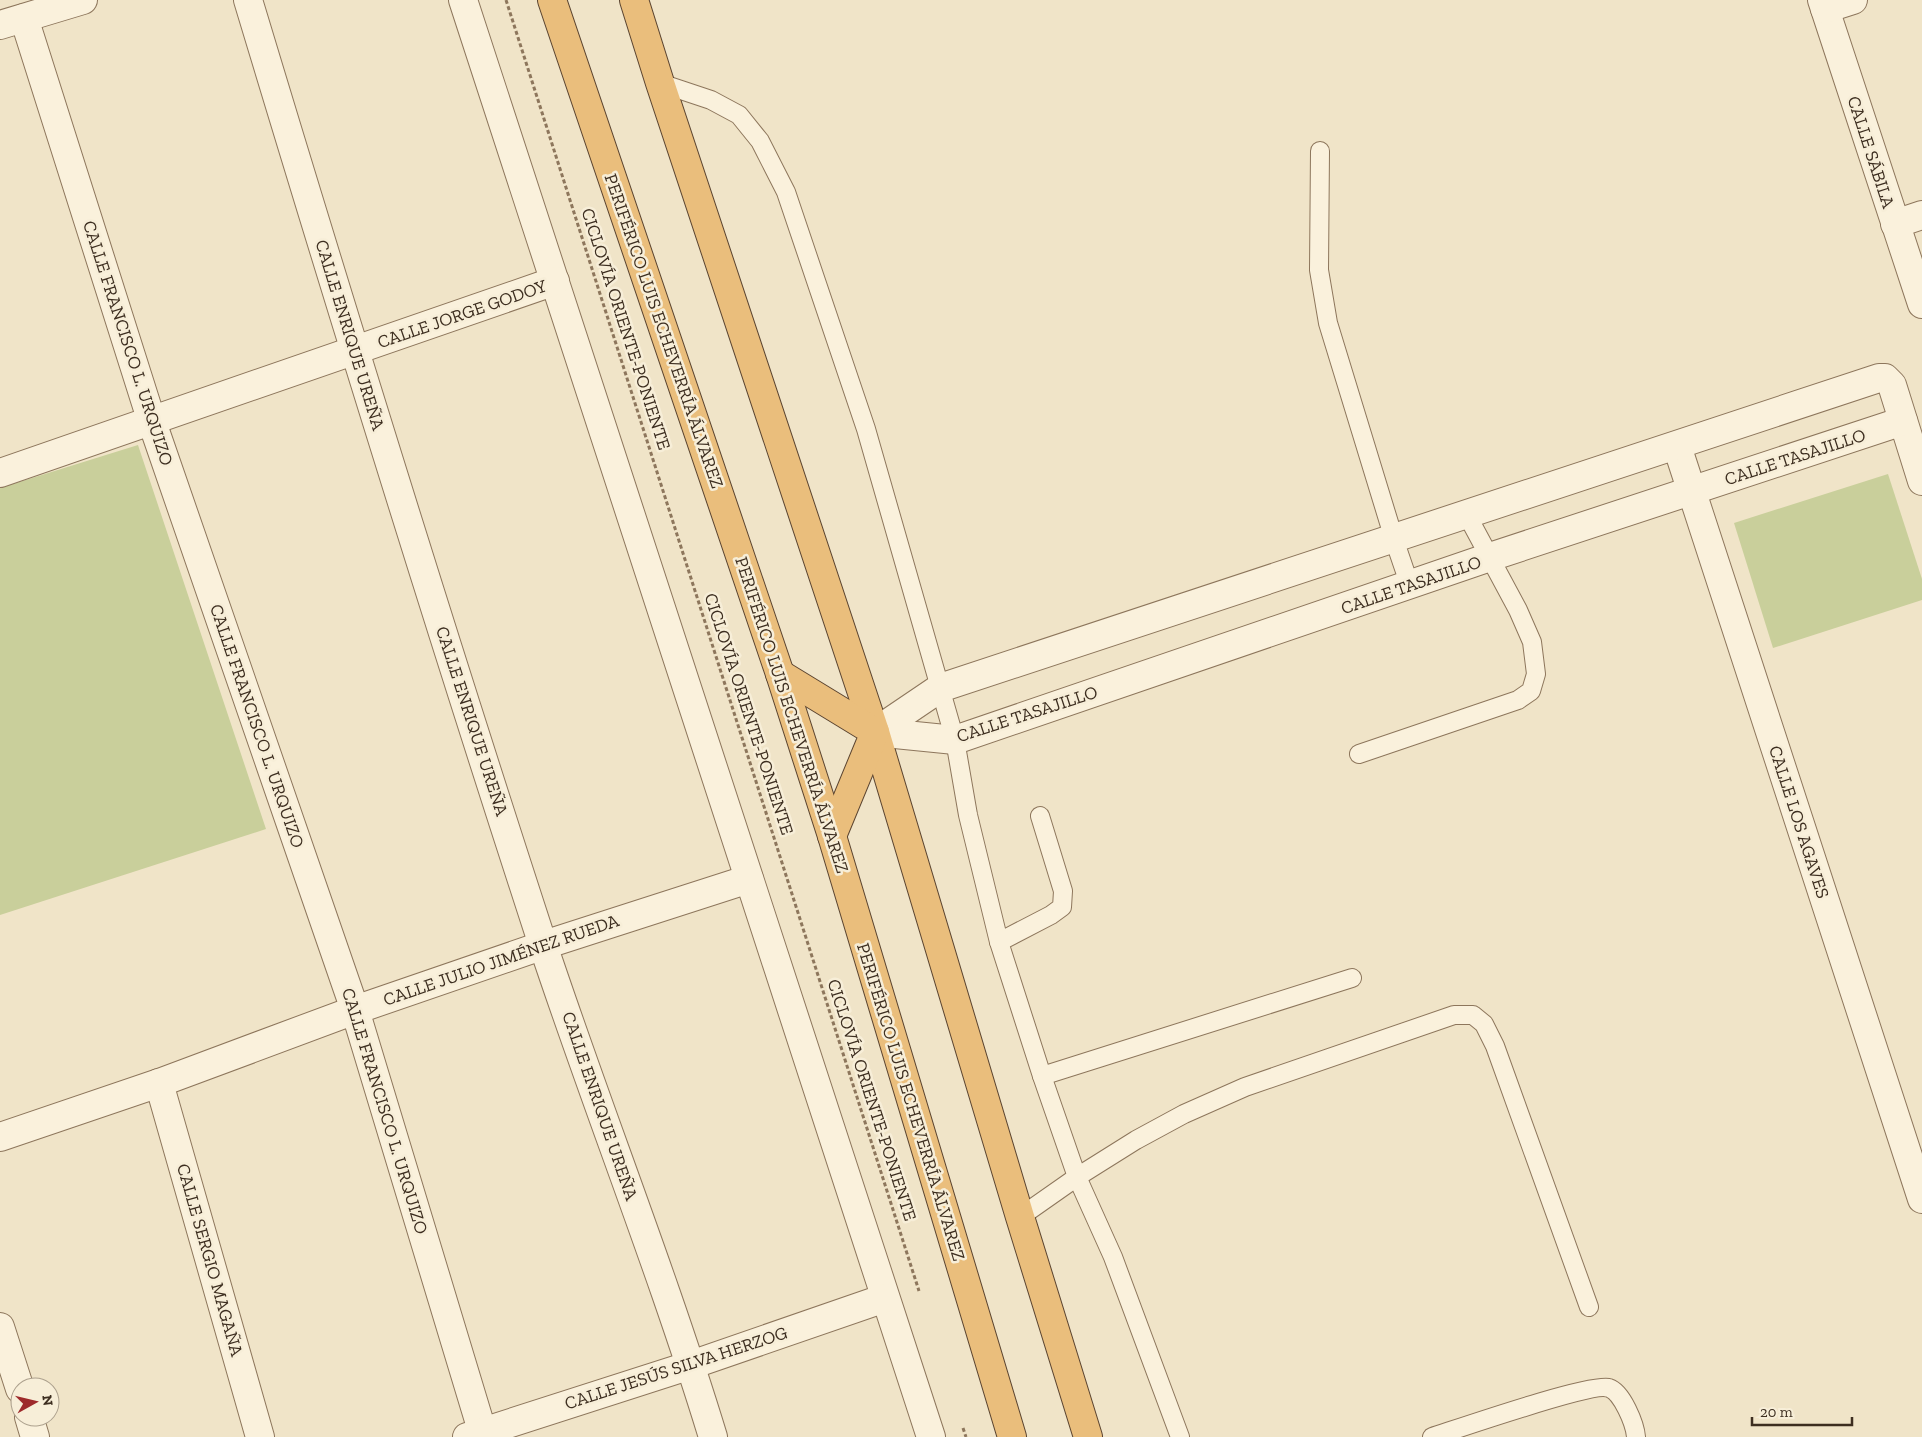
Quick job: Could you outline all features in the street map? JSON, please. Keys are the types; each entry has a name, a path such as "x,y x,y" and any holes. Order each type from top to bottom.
{"highway":[{"name":"PERIFÉRICO LUIS ECHEVERRÍA ÁLVAREZ","path":"552,0 780,674 832,836 1012,1437"},
{"path":"634,0 875,732 1068,1376 1088,1437"},
{"path":"780,674 875,732"},
{"path":"832,836 875,732"},
{"path":"1068,1376 1099,1422 1106,1437"}],"street":[{"path":"12,21 83,0"},
{"name":"CALLE ENRIQUE UREÑA","path":"248,0 354,352 544,945 691,1364 713,1437"},
{"path":"463,0 931,1437"},
{"path":"1824,5 1853,0"},
{"name":"CALLE SÁBILA","path":"1824,5 1922,304"},
{"name":"CALLE FRANCISCO L. URQUIZO","path":"12,21 355,1010 478,1435"},
{"path":"1895,224 1922,215"},
{"name":"CALLE JORGE GODOY","path":"0,473 555,281"},
{"path":"875,732 940,688 1879,378 1885,378 1890,381 1922,481"},
{"name":"CALLE TASAJILLO","path":"875,732 955,740 1410,586 1490,557 1903,422"},
{"name":"CALLE LOS AGAVES","path":"1677,446 1922,1199"},
{"name":"CALLE JULIO JIMÉNEZ RUEDA","path":"0,1138 355,1010 544,945 749,879"},
{"name":"CALLE SERGIO MAGAÑA","path":"159,1082 260,1437"},
{"name":"CALLE JESÚS SILVA HERZOG","path":"478,1435 885,1298"},
{"path":"0,1327 5,1358 14,1377"}],"lane":[{"path":"660,83 711,100 739,115 760,141 786,192 866,429 955,740 968,815 1000,942 1042,1076 1078,1177 1113,1257 1180,1437"},
{"path":"1320,151 1319,270 1328,323 1410,586"},
{"path":"1359,754 1518,700 1531,691 1536,674 1532,642 1518,610 1467,515"},
{"path":"1000,942 1051,915 1062,907 1063,891 1040,816"},
{"path":"1042,1076 1352,978"},
{"path":"1020,1217 1136,1140 1176,1118 1245,1087 1454,1015 1473,1015 1484,1024 1495,1046 1589,1307"},
{"path":"1432,1437 1594,1388 1609,1388 1622,1398 1636,1437"}],"path":[{"name":"CICLOVÍA ORIENTE-PONIENTE","path":"506,0 920,1294"},
{"path":"963,1428 966,1437"}],"green space":[{"path":"138,445 266,829 0,915 0,488"},
{"path":"1888,474 1922,579 1922,600 1773,648 1734,523"}]}
